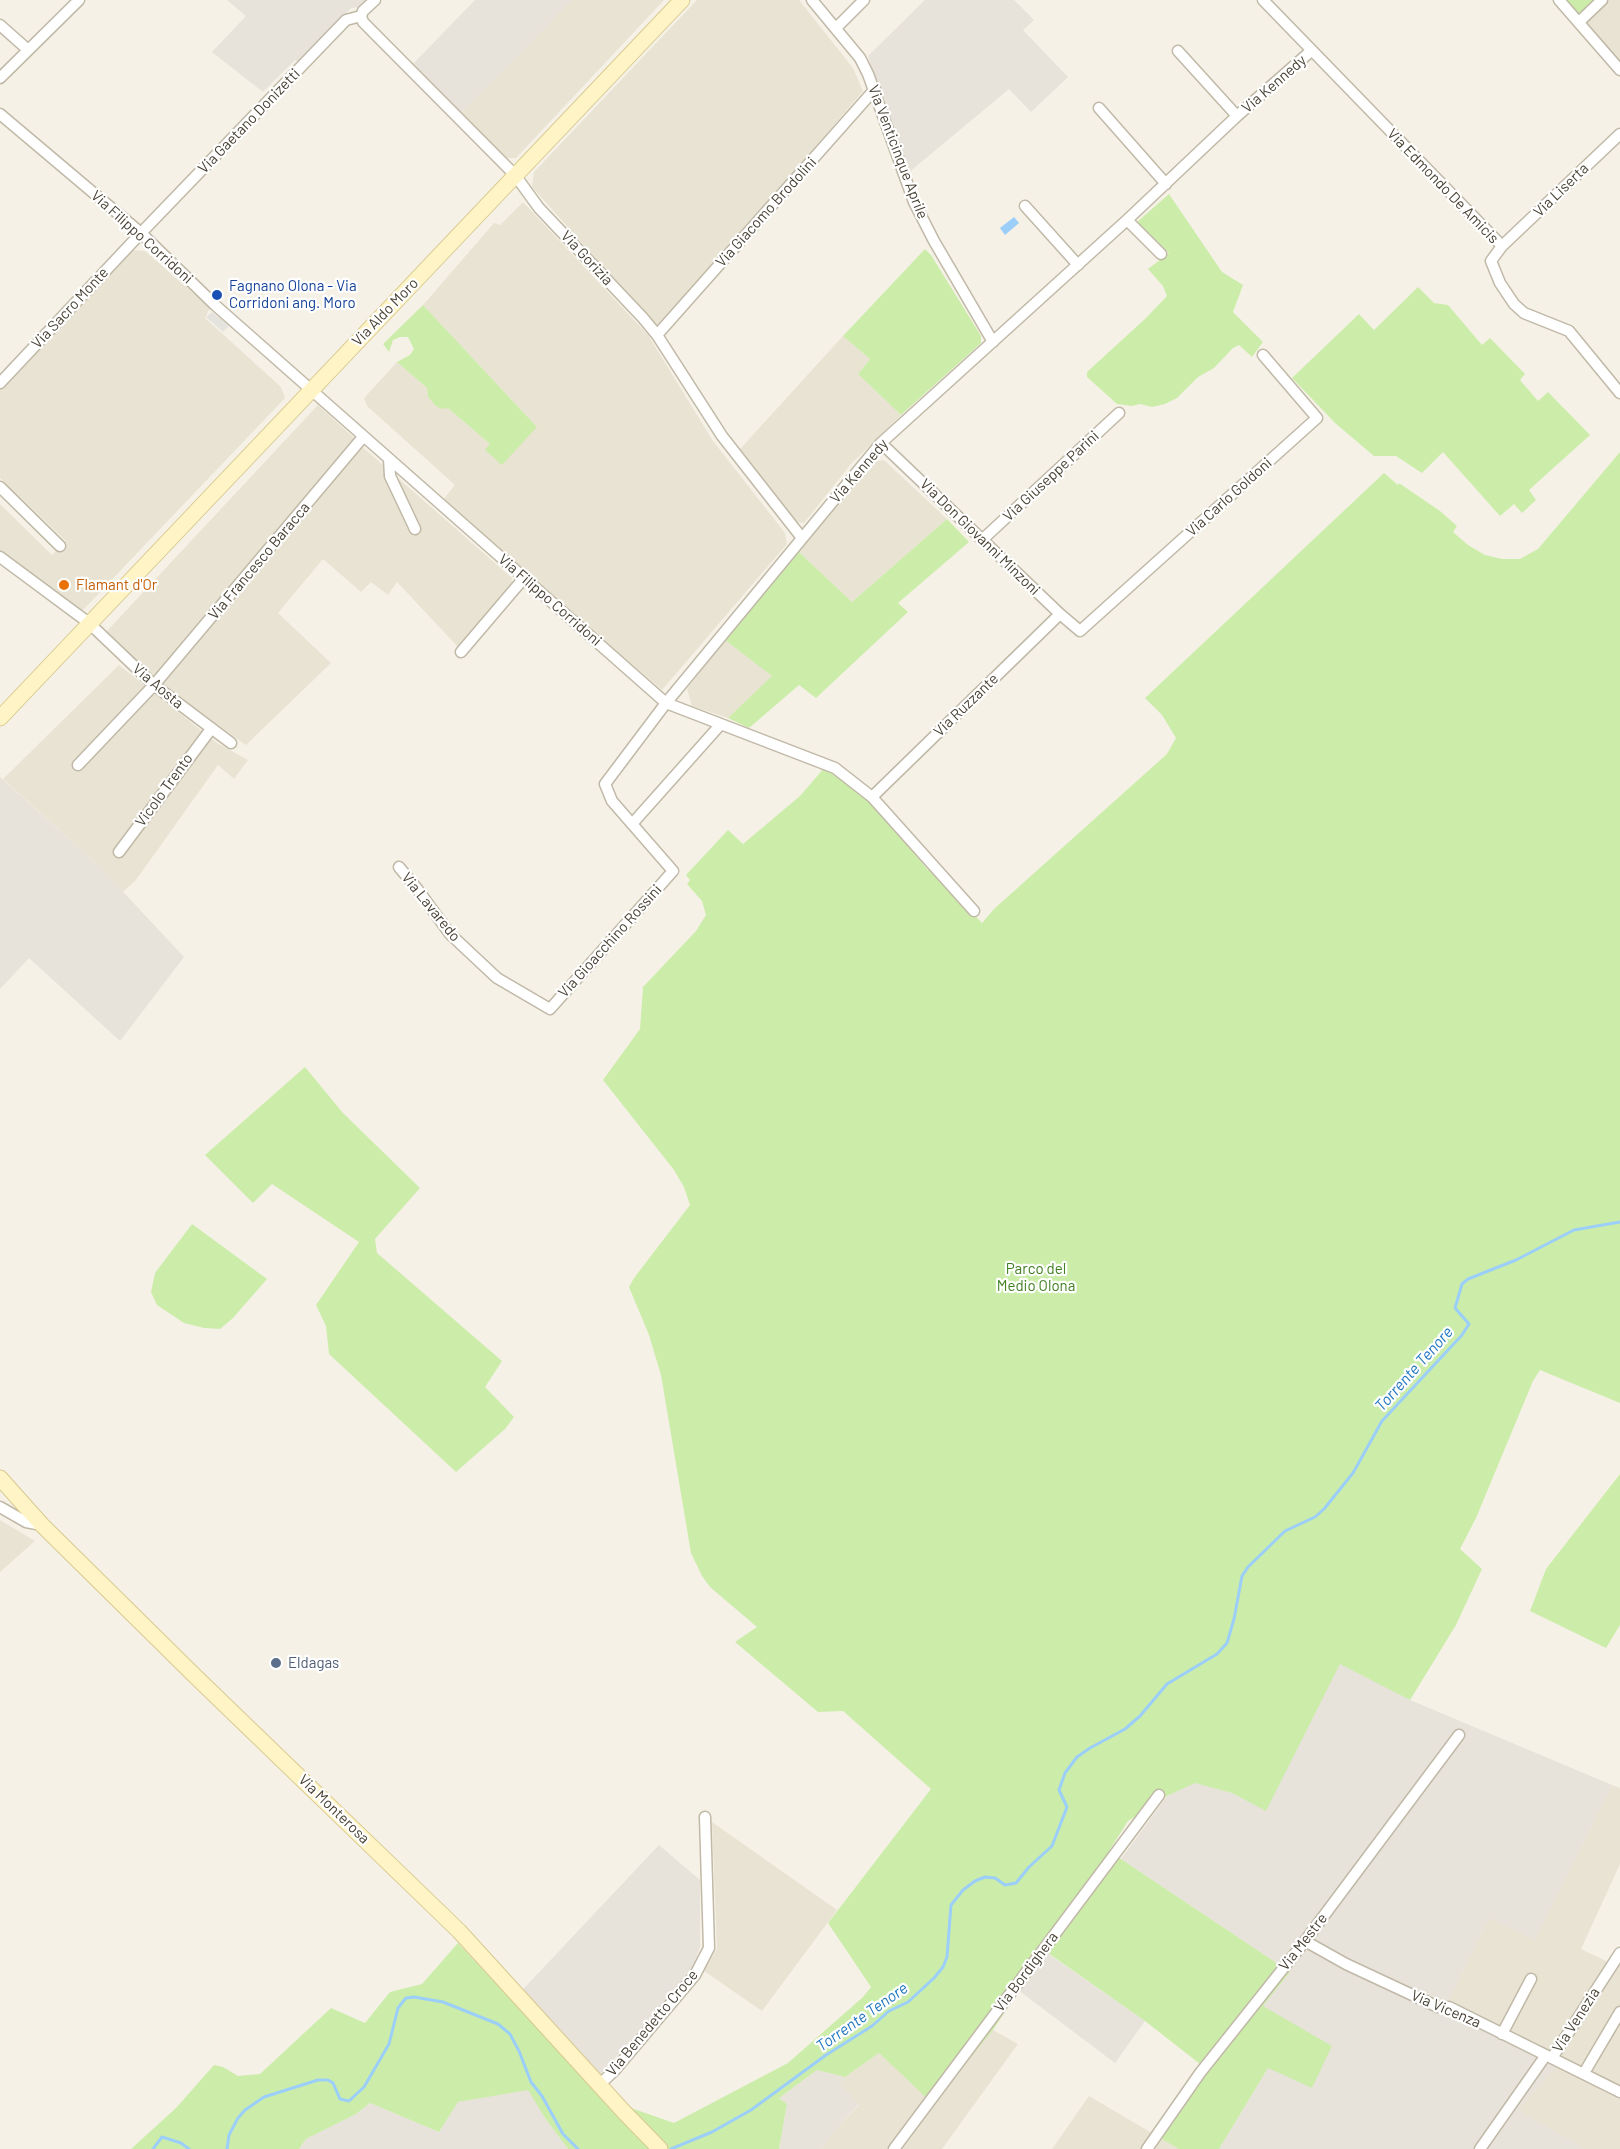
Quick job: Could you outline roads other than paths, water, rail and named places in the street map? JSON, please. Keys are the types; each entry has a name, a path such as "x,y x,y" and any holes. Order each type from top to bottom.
{"main road":[{"name":"Via Aldo Moro","path":"0,718 682,0"},
{"name":"Via Monterosa","path":"0,1478 42,1525 196,1677 459,1930 660,2149"}],"street":[{"path":"0,78 79,0"},
{"path":"361,16 375,0"},
{"name":"Via Venticinque Aprile","path":"812,0 860,58 875,89 914,202 993,342"},
{"path":"836,28 864,0"},
{"name":"Via Edmondo De Amicis","path":"1263,0 1502,246 1491,261 1500,283 1514,304 1524,313 1569,331 1620,393"},
{"path":"1558,0 1620,70"},
{"path":"1579,22 1602,0"},
{"name":"Via Gaetano Donizetti","path":"141,233 346,20 361,16"},
{"name":"Via Gorizia","path":"361,16 363,22 515,175 539,208 657,334 722,436 801,538"},
{"path":"0,25 27,50"},
{"name":"Via Kennedy","path":"1178,51 1237,116"},
{"name":"Via Kennedy","path":"666,702 881,443 1127,220 1237,116 1311,51"},
{"name":"Via Giacomo Brodolini","path":"657,334 875,89"},
{"path":"1098,108 1166,184"},
{"name":"Via Filippo Corridoni","path":"0,114 141,233 215,305 666,702 835,768 872,797 974,911"},
{"name":"Via Liserta","path":"1502,246 1620,134"},
{"path":"1025,206 1078,265"},
{"path":"1127,220 1161,254"},
{"name":"Via Sacro Monte","path":"0,383 141,233"},
{"name":"Via Carlo Goldoni","path":"1080,631 1317,418 1263,355"},
{"name":"Via Giuseppe Parini","path":"983,540 1119,414"},
{"name":"Via Francesco Baracca","path":"78,765 154,685 363,437"},
{"name":"Via Don Giovanni Minzoni","path":"881,443 1080,631"},
{"path":"389,459 390,476 415,529"},
{"path":"0,487 60,546"},
{"path":"0,557 88,623"},
{"path":"461,652 524,578"},
{"name":"Via Ruzzante","path":"872,797 1060,614"},
{"name":"Via Aosta","path":"88,623 154,685 231,743"},
{"name":"Via Gioacchino Rossini","path":"550,1009 673,871 612,801 605,784 666,702"},
{"path":"632,824 721,724"},
{"name":"Vicolo Trento","path":"119,852 211,729"},
{"name":"Via Lavaredo","path":"399,867 450,934 497,978 550,1009"},
{"path":"0,1507 26,1522 42,1525"},
{"name":"Via Mestre","path":"1147,2149 1200,2073 1305,1941 1459,1735"},
{"name":"Via Bordighera","path":"894,2149 1159,1795"},
{"name":"Via Benedetto Croce","path":"599,2085 614,2071 695,1975 709,1948 705,1817"},
{"name":"Via Vicenza","path":"1305,1941 1346,1964 1438,2007 1449,2007 1620,2092"},
{"name":"Via Venezia","path":"1480,2149 1549,2056 1620,1953"},
{"path":"1502,2034 1531,1979"},
{"path":"1584,2073 1620,2012"}],"water":[{"path":"1014,217 1019,223 1005,235 1000,228"}],"waterway":[{"name":"Torrente Tenore","path":"671,2149 712,2132 751,2110 826,2055 872,2026 889,2011 908,2002 934,1978 943,1967 947,1957 951,1905 963,1890 985,1877 995,1878 1005,1885 1016,1883 1029,1867 1052,1846 1067,1807 1059,1790 1065,1773 1077,1757 1125,1729 1140,1716 1167,1684 1217,1654 1227,1643 1242,1576 1248,1567 1285,1531 1315,1517 1324,1509 1353,1473 1382,1421 1462,1335 1469,1324 1455,1308 1462,1284 1468,1279 1516,1260 1574,1230 1620,1222"},
{"name":"Torrente Tenore","path":"227,2149 229,2135 238,2118 245,2110 264,2097 318,2080 328,2080 333,2083 340,2099 349,2101 364,2087 389,2044 398,2008 406,1998 414,1997 443,2002 498,2024 510,2034 531,2082 542,2096 563,2134 578,2149"},
{"name":"Torrente Tenore","path":"153,2149 162,2137 181,2143 189,2149"}],"place":[{"name":"Fagnano Olona - Via Corridoni ang. Moro","path":"217,295"},
{"name":"Flamant d'Or","path":"64,585"},
{"name":"Eldagas","path":"276,1663"}],"park label":[{"name":"Parco del Medio Olona","path":"1036,1278"}]}
